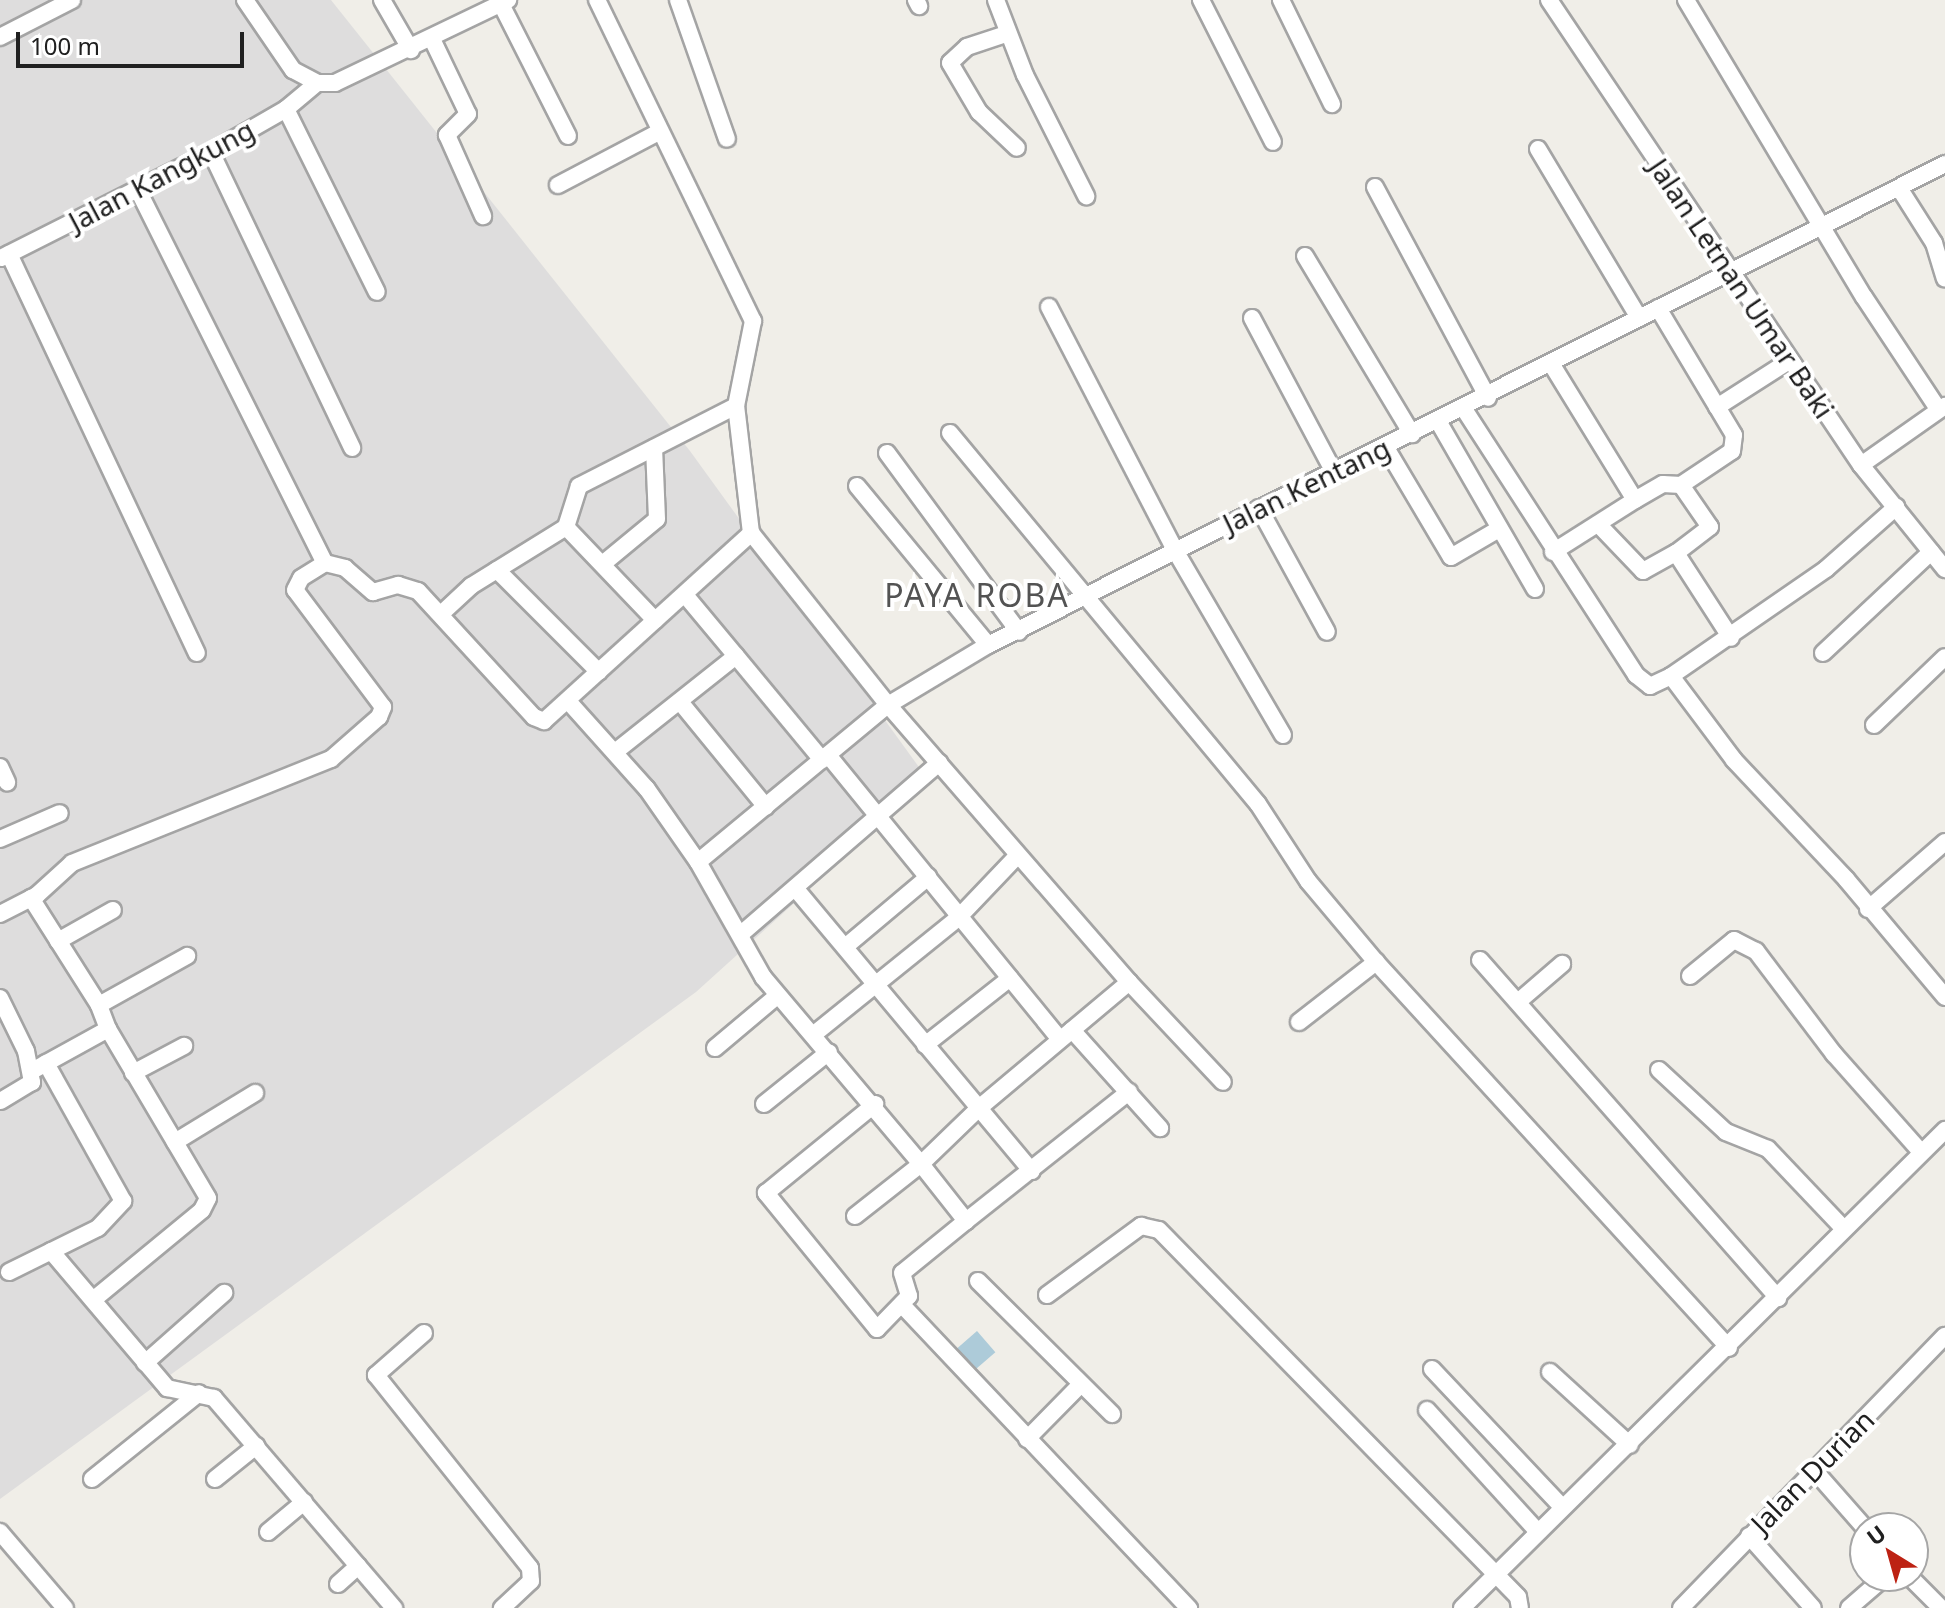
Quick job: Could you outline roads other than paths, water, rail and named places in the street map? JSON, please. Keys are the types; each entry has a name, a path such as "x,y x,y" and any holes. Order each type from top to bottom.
{"street":[{"path":"0,37 72,0"},
{"path":"245,0 293,70 317,83 335,83 411,50 505,2 568,136"},
{"path":"382,0 411,50"},
{"path":"597,0 753,321 736,406 751,533 888,705 1129,982 1223,1082"},
{"path":"678,0 727,139"},
{"path":"996,0 1006,34 1086,196"},
{"path":"1201,0 1273,142"},
{"path":"1281,0 1332,104"},
{"path":"1686,0 1823,223 1881,325 1942,408 1861,465"},
{"name":"Jalan Letnan Umar Baki","path":"1556,2 1789,361 1861,465 1945,569"},
{"path":"1006,34 967,47 950,63 979,112 1017,148"},
{"path":"432,39 468,114 447,135 483,216"},
{"name":"Jalan Kangkung","path":"4,256 211,152 286,109 317,83"},
{"path":"286,109 377,292"},
{"path":"558,185 659,132"},
{"path":"1538,149 1639,318"},
{"path":"211,152 352,448"},
{"name":"Jalan Kentang","path":"698,862 888,705 988,645 1259,508 1488,398 1728,270 1823,223 1901,191 1945,164"},
{"path":"1375,187 1488,398"},
{"path":"138,190 325,563"},
{"path":"1901,191 1934,243 1945,278"},
{"path":"4,256 197,653"},
{"path":"1305,256 1412,434"},
{"path":"1049,307 1176,552 1283,735"},
{"path":"1553,552 1663,484 1681,485 1732,451 1734,435 1658,308"},
{"path":"1252,318 1335,474"},
{"path":"1717,407 1789,361"},
{"path":"1552,365 1635,500"},
{"path":"441,614 497,570 566,527 579,486 736,406"},
{"path":"1464,409 1553,552 1636,675 1650,686 1731,638 1826,569 1896,507"},
{"path":"1438,421 1535,589"},
{"path":"950,433 1258,804 1308,881 1376,962 1729,1348"},
{"path":"1385,446 1451,557 1499,529"},
{"path":"605,562 657,519 654,448"},
{"path":"887,453 1019,632"},
{"path":"1598,524 1643,571 1676,553 1710,527 1681,485"},
{"path":"857,486 988,645"},
{"path":"1259,508 1327,632"},
{"path":"566,527 605,562 655,620"},
{"path":"0,914 31,898 72,863 331,759 379,717 381,703 295,590 301,578 325,563 345,568 373,592 398,585 418,591 539,721 568,701 655,620 686,596 751,533"},
{"path":"1823,653 1931,552"},
{"path":"1676,553 1731,638"},
{"path":"497,570 599,672"},
{"path":"686,596 825,758 880,816 958,918 1010,978 1129,1092 1160,1128"},
{"path":"615,752 681,703 736,656"},
{"path":"1874,725 1945,657"},
{"path":"1671,676 1734,760 1945,997"},
{"path":"568,701 615,752 698,862 777,996 875,1104 966,1221"},
{"path":"681,703 766,807"},
{"path":"741,934 939,763"},
{"path":"0,839 60,813"},
{"path":"1868,909 1945,842"},
{"path":"813,1035 958,918 1018,855"},
{"path":"845,947 928,877"},
{"path":"795,888 1032,1171"},
{"path":"31,898 99,1005 108,1029 175,1142 207,1205 93,1300"},
{"path":"58,941 113,910"},
{"path":"1690,976 1734,940 1756,951 1834,1054 1920,1151"},
{"path":"99,1005 187,956"},
{"path":"1480,960 1778,1298"},
{"path":"1299,1022 1376,962"},
{"path":"1519,1001 1562,964"},
{"path":"925,1045 1010,978"},
{"path":"855,1216 921,1164 979,1108 1129,982"},
{"path":"715,1048 777,996"},
{"path":"1,1003 123,1201 98,1228 9,1272"},
{"path":"0,1101 32,1082 39,1067 108,1029"},
{"path":"133,1073 184,1046"},
{"path":"764,1104 829,1052"},
{"path":"1659,1070 1726,1132 1768,1149 1844,1229"},
{"path":"875,1104 766,1193 877,1329 904,1307 911,1292 902,1273 1129,1092"},
{"path":"175,1142 255,1093"},
{"path":"1462,1608 1561,1506 1630,1445 1729,1348 1920,1151 1945,1130"},
{"path":"1047,1295 1133,1231 1155,1227 1289,1358 1496,1574 1518,1597 1520,1608"},
{"path":"51,1251 167,1388 214,1398 394,1608"},
{"path":"978,1281 1112,1414"},
{"path":"145,1363 224,1293"},
{"path":"904,1307 1189,1608"},
{"path":"424,1333 376,1375 530,1568 531,1581 502,1608"},
{"name":"Jalan Durian","path":"1681,1608 1944,1340"},
{"path":"1432,1369 1561,1506"},
{"path":"1550,1372 1630,1445"},
{"path":"1027,1439 1081,1384"},
{"path":"92,1479 199,1393"},
{"path":"1427,1410 1538,1532"},
{"path":"215,1479 256,1446"},
{"path":"1814,1470 1851,1512"},
{"path":"268,1532 304,1502"},
{"path":"0,1532 65,1608"},
{"path":"1749,1536 1813,1608"},
{"path":"338,1584 358,1566"},
{"path":"1849,1608 1868,1592"},
{"path":"1925,1592 1941,1608"}],"water":[{"path":"977,1331 995,1352 970,1374 952,1353"}],"district":[{"name":"PAYA ROBA","path":"977,595"}]}
